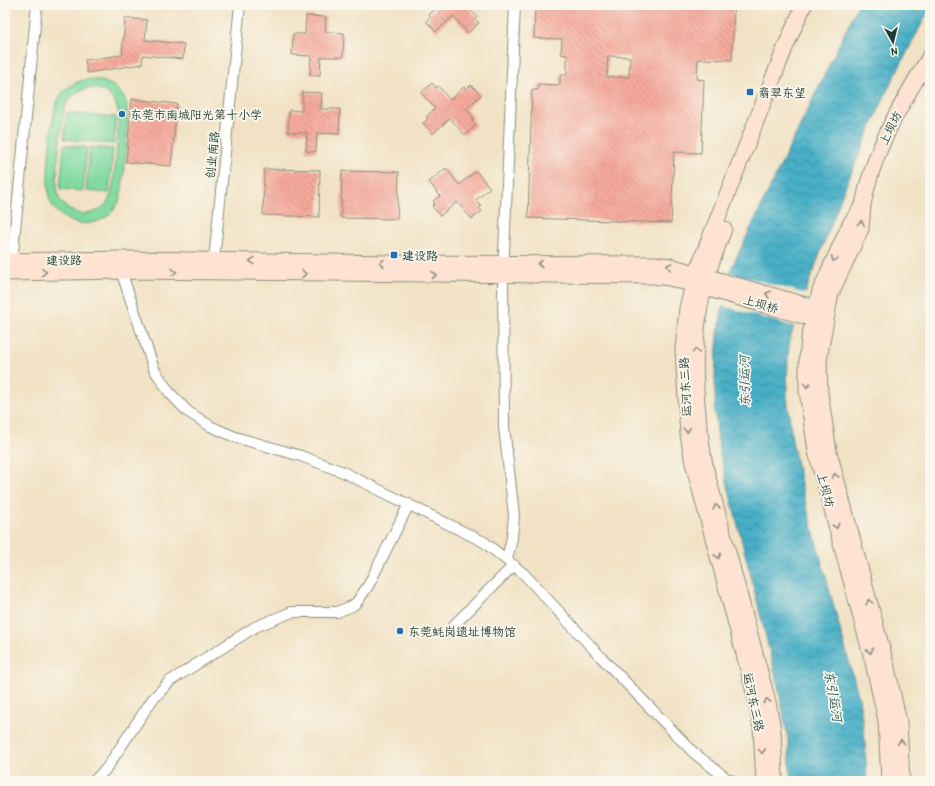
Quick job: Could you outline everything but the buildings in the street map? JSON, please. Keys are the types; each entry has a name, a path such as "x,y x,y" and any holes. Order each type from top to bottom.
{"street":[{"path":"7,265 37,5"},
{"name":"创业南路","path":"214,260 240,5"},
{"path":"454,625 510,562 514,514 504,427 503,270 515,5"},
{"name":"运河东三路","path":"775,781 773,730 768,702 705,466 700,438 696,382 696,353 700,310 707,283 770,90 787,43 804,5"},
{"name":"运河东三路","path":"764,781 761,728 756,699 693,463 688,435 683,350 687,308 707,283 796,46 814,5"},
{"name":"上坝坊","path":"890,781 886,721 818,458 807,391 807,360 809,339 820,291 850,224 863,205 872,166 885,136 901,104 930,56"},
{"name":"建设路","path":"7,265 125,259 214,260 503,270"},
{"name":"建设路","path":"7,265 120,271 503,270 653,264 670,266 707,283"},
{"path":"120,271 154,369 169,392 187,411 222,432 301,456 343,472 470,534 510,562 694,753 726,778 733,781"},
{"name":"上坝桥","path":"707,283 815,314"},
{"name":"上坝坊","path":"815,314 823,423 840,495 892,693 898,722 902,781"},
{"path":"94,781 106,769 152,700 170,681 255,627 292,612 337,612 352,606 357,602 368,586 409,504"}],"green space":[{"path":"90,79 102,81 112,85 120,92 126,102 127,109 125,165 120,199 114,209 106,217 98,221 85,224 72,222 57,211 50,200 48,192 48,167 56,103 66,89 79,81","holes":["91,88 107,93 117,106 119,118 115,170 112,190 106,204 101,209 94,212 82,214 70,210 59,198 57,191 57,167 60,139 65,106 67,102 72,96 82,90"]},
{"path":"67,113 116,117 114,144 64,139"},
{"path":"64,145 87,147 83,191 60,189"},
{"path":"90,147 113,149 109,193 86,191"}],"water":[{"name":"东引运河","path":"858,5 930,5 930,8 886,93 844,190 807,288 790,338 787,395 792,440 803,493 859,698 865,739 867,781 791,781 788,740 778,685 719,450 715,413 715,375 718,335 728,275"}],"pier":[{"path":"727,272 807,294 796,327 720,305"}],"place":[{"name":"翡翠东望","path":"750,92"},
{"name":"东莞市南城阳光第十小学","path":"122,114"},
{"name":"建设路","path":"394,255"},
{"name":"东莞蚝岗遗址博物馆","path":"400,631"}]}
